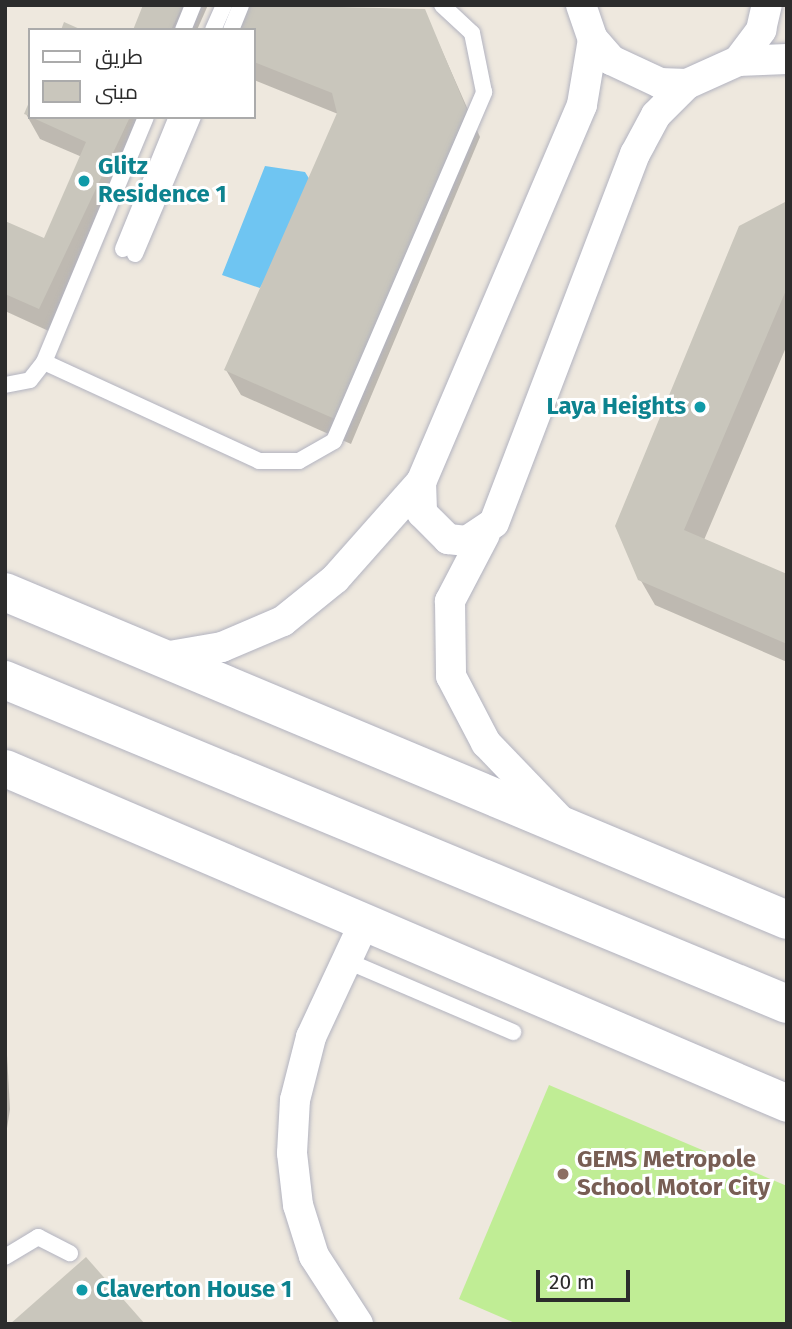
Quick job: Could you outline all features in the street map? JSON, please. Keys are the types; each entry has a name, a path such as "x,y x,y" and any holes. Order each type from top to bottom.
{"main road":[{"path":"5,592 156,658 787,920"},
{"path":"5,680 787,1004"}],"street":[{"path":"156,658 222,647 283,621 335,579 421,482 582,105 593,39 581,5"},
{"path":"738,61 761,30 767,5"},
{"path":"782,5 787,10"},
{"path":"593,39 634,75 687,83"},
{"path":"568,828 486,743 451,676 450,601 503,504 635,154 656,115 687,83 738,61 787,59"},
{"path":"421,482 422,513 432,530 467,541 485,534"},
{"path":"5,768 787,1102"},
{"path":"358,1324 314,1256 298,1205 292,1153 295,1100 310,1037 365,921"}],"lane":[{"path":"184,28 193,5"},
{"path":"215,28 224,5"},
{"path":"232,28 241,5"},
{"path":"44,362 259,461 299,461 334,441 484,92 472,33 442,5"},
{"path":"5,385 30,380 44,362 145,119"},
{"path":"176,119 129,251 193,119"},
{"path":"345,960 513,1032"},
{"path":"5,1257 38,1237 70,1253"}],"green space":[{"path":"549,1085 787,1186 787,1324 517,1324 459,1299"}],"water":[{"path":"265,166 305,172 321,198 297,223 260,288 222,275"}],"building":[{"path":"143,5 183,5 172,28 134,28"},
{"path":"245,5 425,9 467,110 337,420 224,370 337,113 332,93 256,63 256,28 235,28"},
{"path":"64,22 78,28 62,28"},
{"name":"Glitz Residence 1","path":"35,119 129,119 39,309 5,294 5,221 44,238 86,142"},
{"name":"Laya Heights","path":"787,201 787,288 684,530 787,574 787,644 638,580 615,526 739,226"},
{"name":"Claverton House 1","path":"86,1257 145,1324 10,1324"}],"place":[{"name":"Glitz Residence 1","path":"84,181"},
{"name":"Laya Heights","path":"700,407"},
{"name":"GEMS Metropole School Motor City","path":"563,1174"},
{"name":"Claverton House 1","path":"82,1290"}]}
